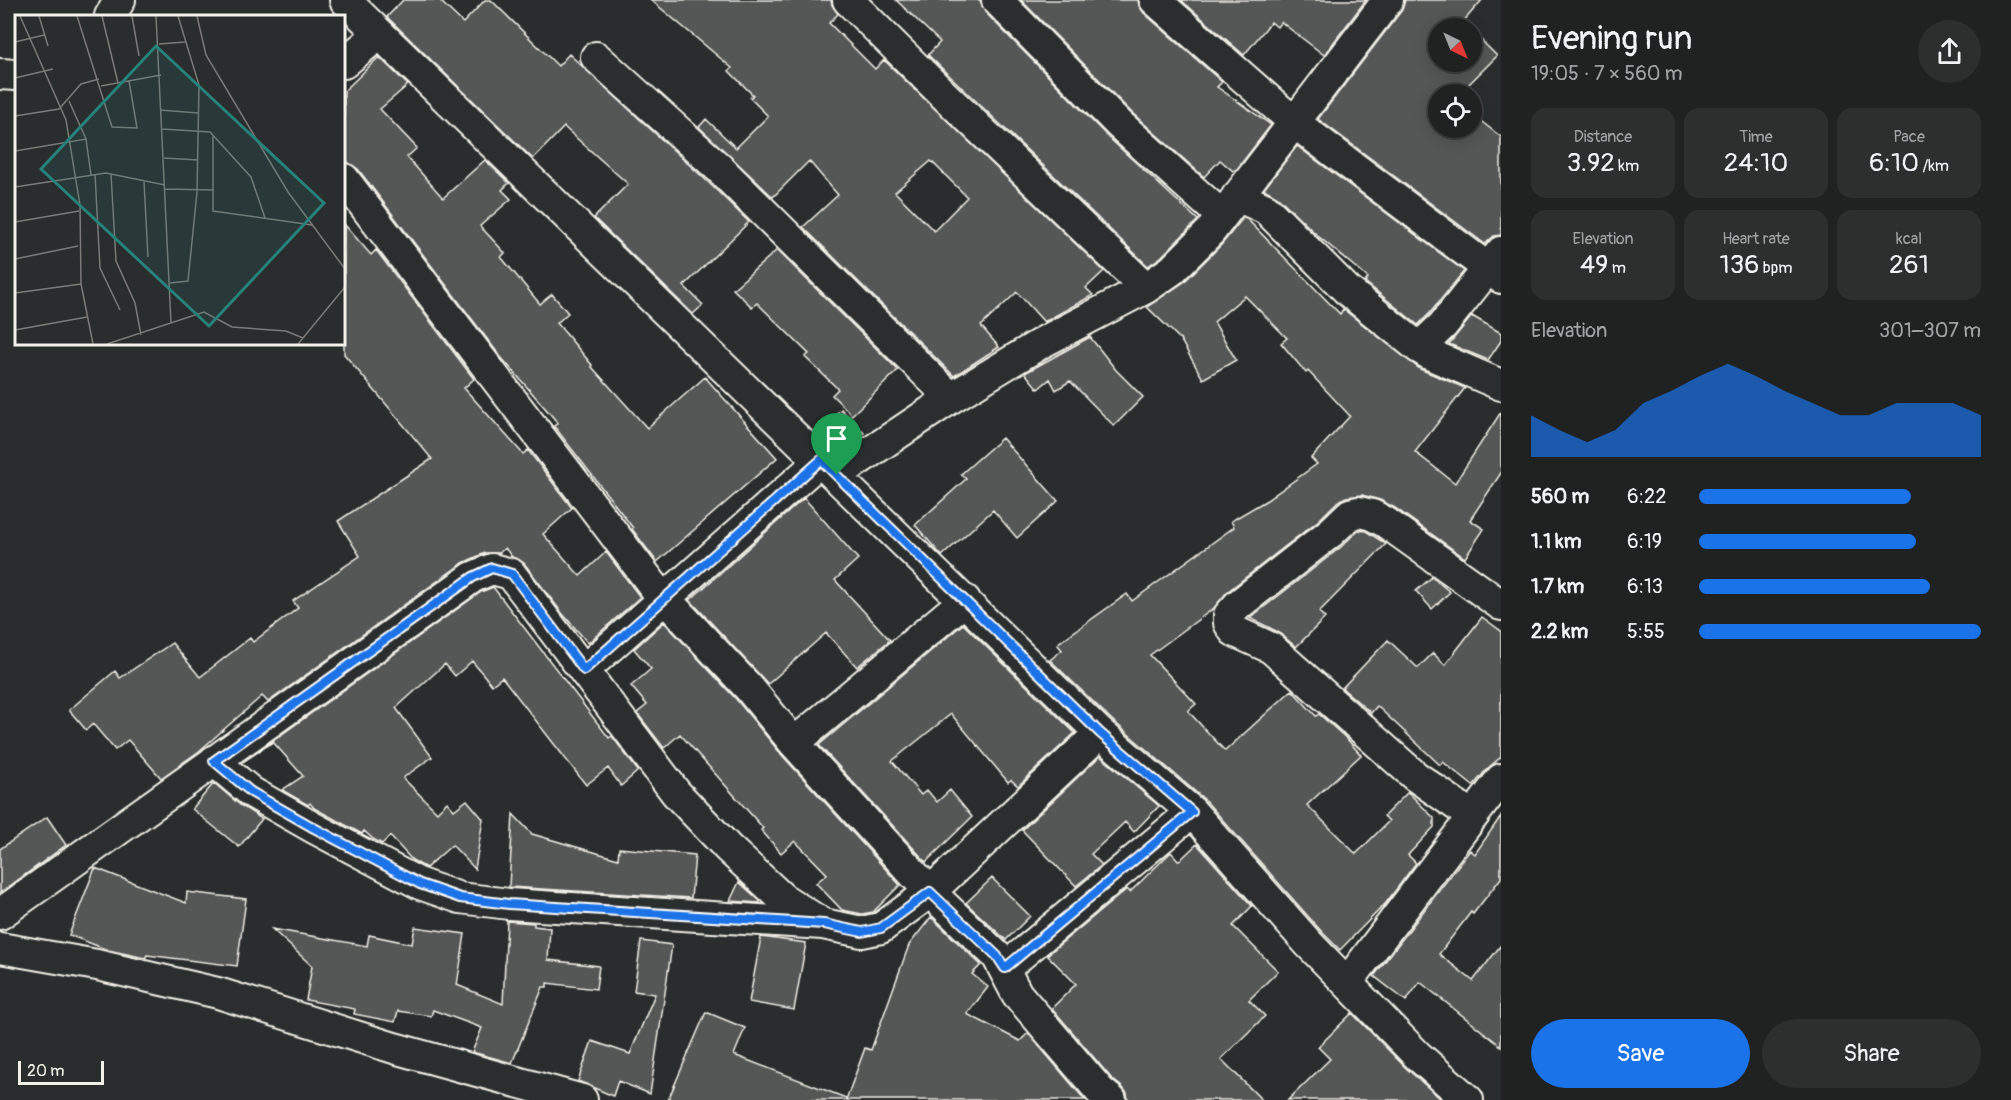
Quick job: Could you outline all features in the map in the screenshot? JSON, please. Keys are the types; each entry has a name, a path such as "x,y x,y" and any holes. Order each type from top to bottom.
{"street":[{"path":"111,15 120,0"},
{"path":"345,0 1100,733 1192,812 1309,944 1418,1056 1468,1100"},
{"path":"848,0 1146,288"},
{"path":"997,0 1119,124 1230,206 1266,209 1348,291 1419,348 1501,385"},
{"path":"1155,0 1295,123 1497,266 1419,348"},
{"path":"584,670 666,599 829,468 1043,342 1146,288 1172,270 1210,232 1388,0"},
{"path":"345,62 379,34"},
{"path":"596,57 719,168 951,398"},
{"path":"0,74 15,75"},
{"path":"345,180 666,599 749,688 794,743 930,892 997,956 1017,994 1100,1091 1111,1100"},
{"path":"1472,816 1415,776 1271,648 1234,631 1229,623 1229,615 1238,605 1350,514 1359,512 1372,515 1385,522 1501,604"},
{"path":"0,914 473,577 492,568 512,574 683,801 728,848 782,898 824,924"},
{"path":"794,743 965,600"},
{"path":"214,761 251,792 314,828 420,884 460,898 509,904 824,924 862,932 881,928 930,892 1100,733"},
{"path":"1347,983 1501,779"},
{"path":"1005,968 1192,812"},
{"path":"0,948 97,964 218,993 394,1048 582,1100"}],"building":[{"path":"403,0 439,0 463,23 485,0 491,0 558,66 569,54 749,222 684,286 703,305 693,314 594,218 628,184 564,127 533,159 387,17"},
{"path":"651,0 831,0 838,14 829,23 875,69 884,60 1104,271 1086,288 1093,295 1044,322 1017,292 981,326 999,347 954,376 803,227 838,195 809,161 773,197 699,127 706,119 736,148 768,116 750,98 753,95 729,71 732,68","holes":["931,161 967,197 934,231 895,192"]},
{"path":"896,0 980,0 985,12 1107,136 1198,220 1161,257 1148,266 928,55 940,42"},
{"path":"1021,0 1138,0 1144,13 1222,82 1217,87 1271,125 1237,169 1233,171 1220,160 1204,177 1131,112"},
{"path":"1181,0 1366,0 1324,55 1281,22 1277,27 1271,22 1244,55"},
{"path":"1405,0 1482,0 1466,18 1428,18 1428,72 1481,72 1469,84 1428,84 1428,138 1482,138 1482,122 1501,137 1501,235 1494,236 1485,244 1318,119 1402,10"},
{"path":"1482,41 1497,56 1482,71"},
{"path":"379,57 408,85 380,109 417,148 407,157 443,198 485,160 509,183 502,190 511,199 480,226 505,253 501,257 540,304 552,294 568,313 557,323 591,366 647,428 705,377 777,458 657,562 554,426 558,423 500,356 358,169 345,161 345,90"},
{"path":"1297,146 1464,271 1418,325 1365,282 1368,278 1318,236 1278,197 1264,189"},
{"path":"1243,218 1247,219 1340,314 1343,309 1420,369 1465,388 1415,452 1455,483 1501,412 1501,473 1470,520 1484,529 1465,558 1395,508 1380,500 1362,495 1346,497 1338,501 1319,520 1227,592 1214,608 1150,655 1196,704 1188,711 1225,751 1292,690 1316,716 1319,714 1347,739 1361,755 1307,805 1356,854 1389,821 1384,816 1408,792 1434,818 1434,827 1408,855 1416,863 1386,903 1340,950 1205,800 1112,720 1050,660 1062,650 1057,644 1127,594 1132,601 1234,527 1231,521 1267,500 1317,464 1311,458 1350,416 1308,371 1306,373 1281,343 1287,338 1245,296 1214,322 1236,360 1203,379 1180,339 1147,307 1184,282 1222,244"},
{"path":"345,225 371,255 376,250 474,379 464,388 523,454 528,450 572,508 543,534 580,576 606,552 640,597 588,643 524,563 512,557 505,548 499,553 485,553 463,563 268,702 262,696 198,752 161,778 128,740 115,750 93,724 86,730 69,710 115,671 120,678 172,643 200,677 250,638 253,642 298,608 293,601 360,556 338,521 432,459 344,354"},
{"path":"777,250 898,370 852,415 832,395 838,389 805,357 809,354 757,303 752,307 733,289"},
{"path":"1472,316 1501,333 1501,341 1488,360 1449,344"},
{"path":"1090,337 1116,370 1143,397 1114,426 1070,381 1056,390 1050,379 1038,389 1025,373"},
{"path":"841,409 864,433 837,454 816,433"},
{"path":"1002,438 1058,501 1017,538 993,510 942,556 915,525 966,479 961,474"},
{"path":"804,498 858,559 835,580 890,640 857,667 826,633 768,684 690,600"},
{"path":"1358,530 1366,531 1386,544 1319,612 1325,618 1296,647 1278,632 1250,618 1341,547"},
{"path":"1432,577 1450,592 1432,609 1416,591"},
{"path":"493,587 609,738 612,736 638,771 621,786 608,768 586,785 502,677 492,685 472,661 455,676 445,664 396,708 432,757 403,778 437,812 447,802 454,810 467,800 483,819 475,869 452,845 426,868 412,860 390,836 382,844 364,831 362,834 314,808 310,803 308,805 282,790 303,776 273,742 243,762 481,592"},
{"path":"1482,617 1501,631 1501,757 1473,786 1443,762 1440,765 1377,706 1371,713 1342,688 1388,640 1418,668 1433,653 1445,665"},
{"path":"664,622 736,699 781,754 900,885 873,912 862,914 842,910 816,883 827,874 795,841 781,853 761,830 763,828 680,734 664,748 637,713 647,705 631,686 651,669 634,649"},
{"path":"963,624 1075,733 1018,786 1011,780 1008,782 951,714 892,761 921,795 927,790 937,802 950,790 972,817 926,862 819,745"},
{"path":"1100,756 1159,806 1134,832 1125,822 1091,854 1102,865 1076,886 1022,830"},
{"path":"214,783 240,805 262,819 239,847 192,809"},
{"path":"513,814 532,834 618,859 619,848 695,855 691,898 509,887"},
{"path":"1501,816 1501,878 1439,954 1473,981 1501,945 1501,1046 1420,982 1406,1001 1374,976 1470,850 1475,854"},
{"path":"47,817 66,845 0,893 0,849"},
{"path":"1197,844 1252,906 1233,926 1278,971 1249,1000 1265,1016 1221,1059 1262,1100 1128,1100 1127,1093 1112,1079 1052,1008 1076,984 1047,955 1127,889 1130,892 1171,852 1179,861"},
{"path":"95,868 186,903 187,892 246,899 237,966 147,955 145,958 108,950 69,935"},
{"path":"992,878 1030,916 1006,940 966,903"},
{"path":"739,882 760,901 760,903 730,901"},
{"path":"931,917 981,965 972,974 988,987 967,1014 1020,1041 1028,1033 1085,1100 846,1100 865,1048 871,1050 909,945"},
{"path":"507,921 534,923 534,926 550,928 548,960 599,966 596,989 547,983 547,987 543,987 512,1063 472,1052 482,1028 433,1010 431,1016 398,1011 395,1022 354,1014 355,1009 306,1000 312,966 272,929 367,946 369,935 412,944 415,927 465,934 457,985 503,1004"},
{"path":"761,937 806,943 794,1010 749,1002"},
{"path":"641,941 672,945 650,1094 618,1081 613,1096 578,1081 592,1041 630,1054 655,994 634,991"},
{"path":"706,1012 745,1028 734,1055 846,1098 846,1100 668,1100"},
{"path":"1352,1013 1406,1068 1442,1100 1288,1100 1330,1059 1318,1047"}],"route":[{"path":"821,460 837,475 1100,733 1192,812 1005,968 997,956 930,892 881,928 862,932 824,924 509,904 460,898 420,884 314,828 251,792 214,761 473,577 492,568 512,574 584,670 821,460"}]}
